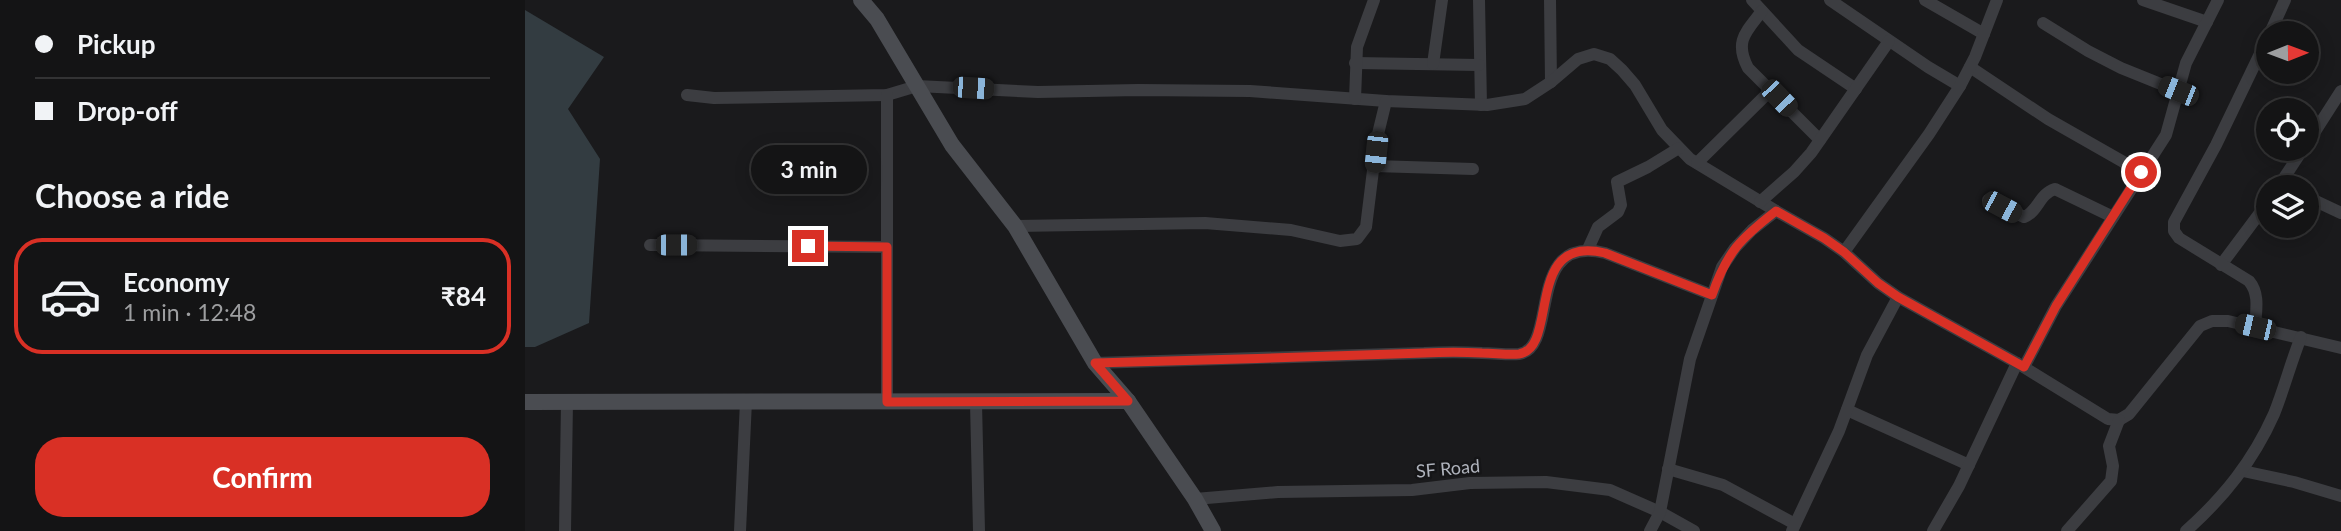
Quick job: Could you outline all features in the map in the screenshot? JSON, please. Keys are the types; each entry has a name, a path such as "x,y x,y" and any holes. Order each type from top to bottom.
{"street":[{"path":"861,0 877,19 952,145 1015,226 1095,363 1128,401 1195,499 1213,531"},
{"path":"1355,99 1357,47 1374,0"},
{"path":"1433,64 1442,0"},
{"path":"1479,0 1481,105"},
{"path":"1550,0 1551,82"},
{"path":"1752,0 1798,50 1856,89"},
{"path":"1830,0 1960,86"},
{"path":"1925,0 1984,34"},
{"path":"1844,252 1960,86 1997,0"},
{"path":"2143,0 2207,22"},
{"path":"1933,531 2021,365 2169,127 2186,63 2218,0"},
{"path":"2275,21 2285,0"},
{"path":"1762,11 1746,33 1741,49 1748,68 1820,140"},
{"path":"2043,23 2120,68 2178,91"},
{"path":"1760,202 1794,172 1820,140 1889,41"},
{"path":"687,95 714,98 887,95 917,86 1038,92 1250,91 1481,105 1525,99 1578,59 1594,54 1610,59 1635,85 1663,130 1697,163 1824,238 1898,297 2021,365 2108,419 2119,420 2129,414 2200,326 2212,321 2228,321 2341,348"},
{"path":"2255,327 2255,287 2179,238 2174,231 2174,222 2216,145 2256,62"},
{"path":"1355,63 1479,65"},
{"path":"1970,68 2049,120 2141,172"},
{"path":"1697,163 1771,90"},
{"path":"2319,126 2341,92"},
{"path":"887,95 887,402"},
{"path":"1015,226 1205,223 1291,230 1340,241 1357,239 1366,227 1377,138 1386,101"},
{"path":"1588,249 1598,227 1618,212 1621,205 1617,182 1679,148"},
{"path":"1374,166 1473,169"},
{"path":"1988,200 2024,218 2029,216 2048,191 2055,189 2113,217"},
{"path":"2319,203 2341,213"},
{"path":"1650,531 1660,512 1690,359 1722,267 1752,230 1776,211"},
{"path":"2221,265 2256,218"},
{"path":"650,245 887,247"},
{"path":"1095,363 1453,351 1520,354 1531,350 1538,340 1545,298 1552,276 1562,262 1575,253 1588,249 1605,253 1712,295"},
{"path":"1668,468 1723,485 1794,528 1839,431 1867,355 1898,297"},
{"path":"2186,531 2214,506 2243,471 2260,443 2275,411 2301,337"},
{"path":"565,531 567,401"},
{"path":"740,531 746,401"},
{"path":"525,402 1128,401"},
{"path":"976,403 979,531"},
{"path":"1847,410 1969,465"},
{"path":"2067,531 2111,481 2113,466 2109,446 2119,420"},
{"path":"2243,471 2341,496"},
{"name":"SF Road","path":"1195,499 1277,492 1412,490 1471,483 1546,482 1610,490 1660,512 1694,531"}],"shaded area":[{"path":"525,10 604,57 568,109 600,159 589,323 535,347 525,347"}],"route":[{"path":"808,246 887,247 887,402 1128,401 1095,363 1453,351 1520,354 1531,350 1538,340 1545,298 1552,276 1562,262 1575,253 1588,249 1605,253 1712,295 1722,267 1735,248 1776,211 1844,252 1898,297 2024,367 2056,306 2141,172"}]}
